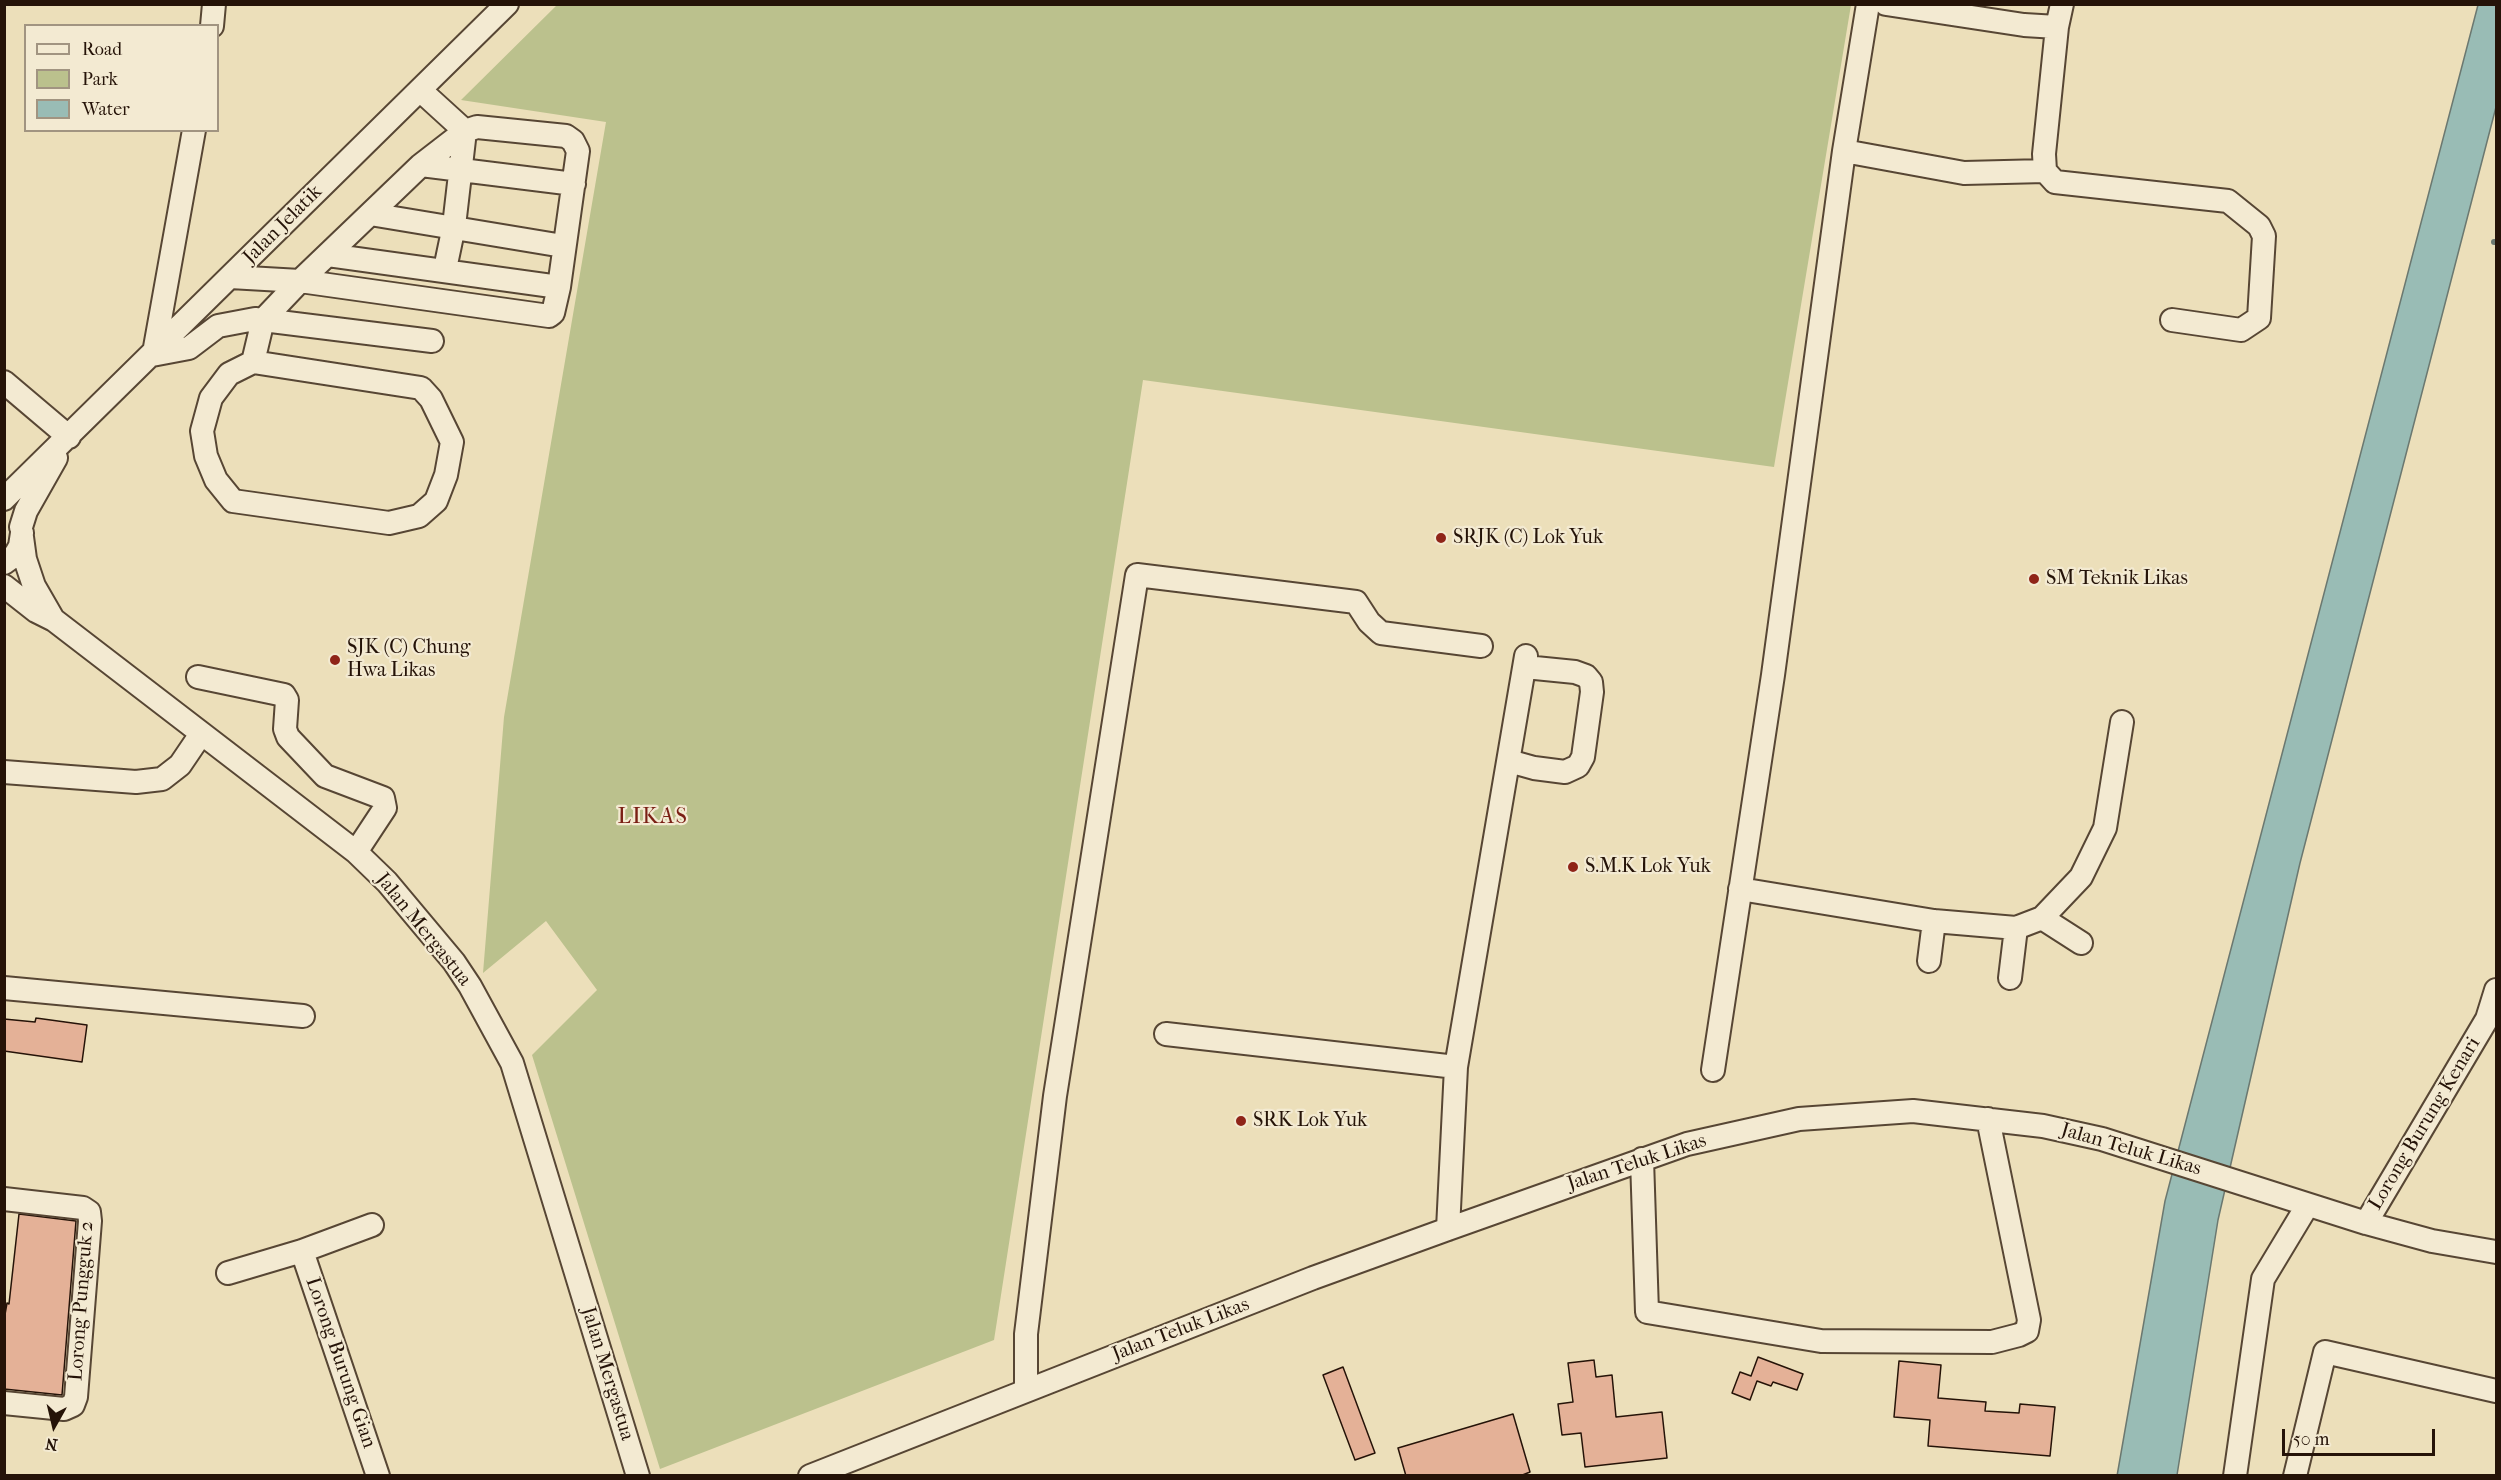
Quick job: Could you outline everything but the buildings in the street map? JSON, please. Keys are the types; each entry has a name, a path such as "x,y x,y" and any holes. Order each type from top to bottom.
{"street":[{"path":"212,24 214,4"},
{"name":"Jalan Jelatik","path":"4,499 507,4"},
{"path":"1713,1070 1773,675 1844,151 1868,4"},
{"path":"1886,4 2024,25 2057,27"},
{"path":"2062,4 2057,27 2044,154 2045,171 2055,182 2229,201 2259,226 2264,236 2259,318 2241,330 2172,320"},
{"path":"420,90 465,131"},
{"path":"230,277 300,281 549,316 553,314 559,287 578,151 573,141 566,136 477,127 465,131 422,165 300,281 263,320 253,363"},
{"path":"445,269 454,226 465,131"},
{"path":"194,132 153,354 189,348 218,326 255,319 432,341"},
{"path":"1844,151 1964,173 2045,171"},
{"path":"422,165 574,184"},
{"path":"370,214 454,226 563,246"},
{"path":"328,255 445,269 559,287"},
{"path":"253,363 421,388 431,399 452,442 446,475 436,501 419,516 389,523 233,501 216,480 206,456 202,431 210,398 229,374 253,363"},
{"path":"4,382 64,441"},
{"name":"Jalan Jelatik","path":"4,563 15,555 26,511 56,460 64,441"},
{"path":"4,506 15,515 22,532"},
{"name":"Jalan Mergastua","path":"22,532 25,560 34,586 54,620"},
{"path":"1026,1390 1026,1334 1055,1096 1137,575 1356,602 1369,622 1381,633 1481,646"},
{"name":"Jalan Mergastua","path":"4,586 36,611 54,620 356,852 387,882 454,962 470,986 512,1063 638,1476"},
{"path":"1448,1229 1456,1067 1526,662 1586,676 1591,682 1592,692 1583,757 1578,766 1565,772 1534,768 1509,761"},
{"path":"198,677 284,695 287,700 285,729 288,737 325,776 383,798 385,808 356,852"},
{"path":"1740,889 1934,921 2016,928 2042,918 2081,877 2105,828 2122,722"},
{"path":"4,771 136,783 162,779 180,765 201,734"},
{"path":"2042,918 2081,943"},
{"path":"1929,961 1934,921"},
{"path":"2010,978 2016,928"},
{"path":"4,988 303,1016"},
{"name":"Lorong Burung Kenari","path":"2366,1223 2487,1019 2496,990"},
{"path":"1166,1034 1456,1067"},
{"name":"Jalan Teluk Likas","path":"810,1476 1313,1278 1448,1229 1687,1144 1799,1119 1913,1112 2043,1126 2090,1136 2366,1223 2432,1241 2496,1252"},
{"path":"1642,1159 1647,1312 1821,1341 1992,1342 2027,1331 2029,1320 1988,1119"},
{"name":"Lorong Pungguk 2","path":"4,1199 83,1208 89,1212 90,1221 76,1397 73,1406 64,1408 4,1403"},
{"path":"2235,1476 2263,1279 2307,1206"},
{"path":"228,1273 302,1251 372,1225"},
{"name":"Lorong Burung Gian","path":"302,1251 378,1476"},
{"path":"2295,1476 2325,1352 2496,1391"}],"green space":[{"path":"557,5 1851,5 1774,467 1143,380 994,1340 660,1469 532,1055 597,990 546,921 483,973 504,717 606,122 461,100"}],"water":[{"path":"2478,5 2496,5 2496,107 2300,863 2218,1220 2177,1475 2117,1476 2165,1201"}],"place":[{"name":"SRJK (C) Lok Yuk","path":"1441,538"},
{"name":"SM Teknik Likas","path":"2034,579"},
{"name":"SJK (C) Chung Hwa Likas","path":"335,660"},
{"name":"S.M.K Lok Yuk","path":"1573,867"},
{"name":"SRK Lok Yuk","path":"1241,1121"}],"district":[{"name":"LIKAS","path":"653,818"}]}
